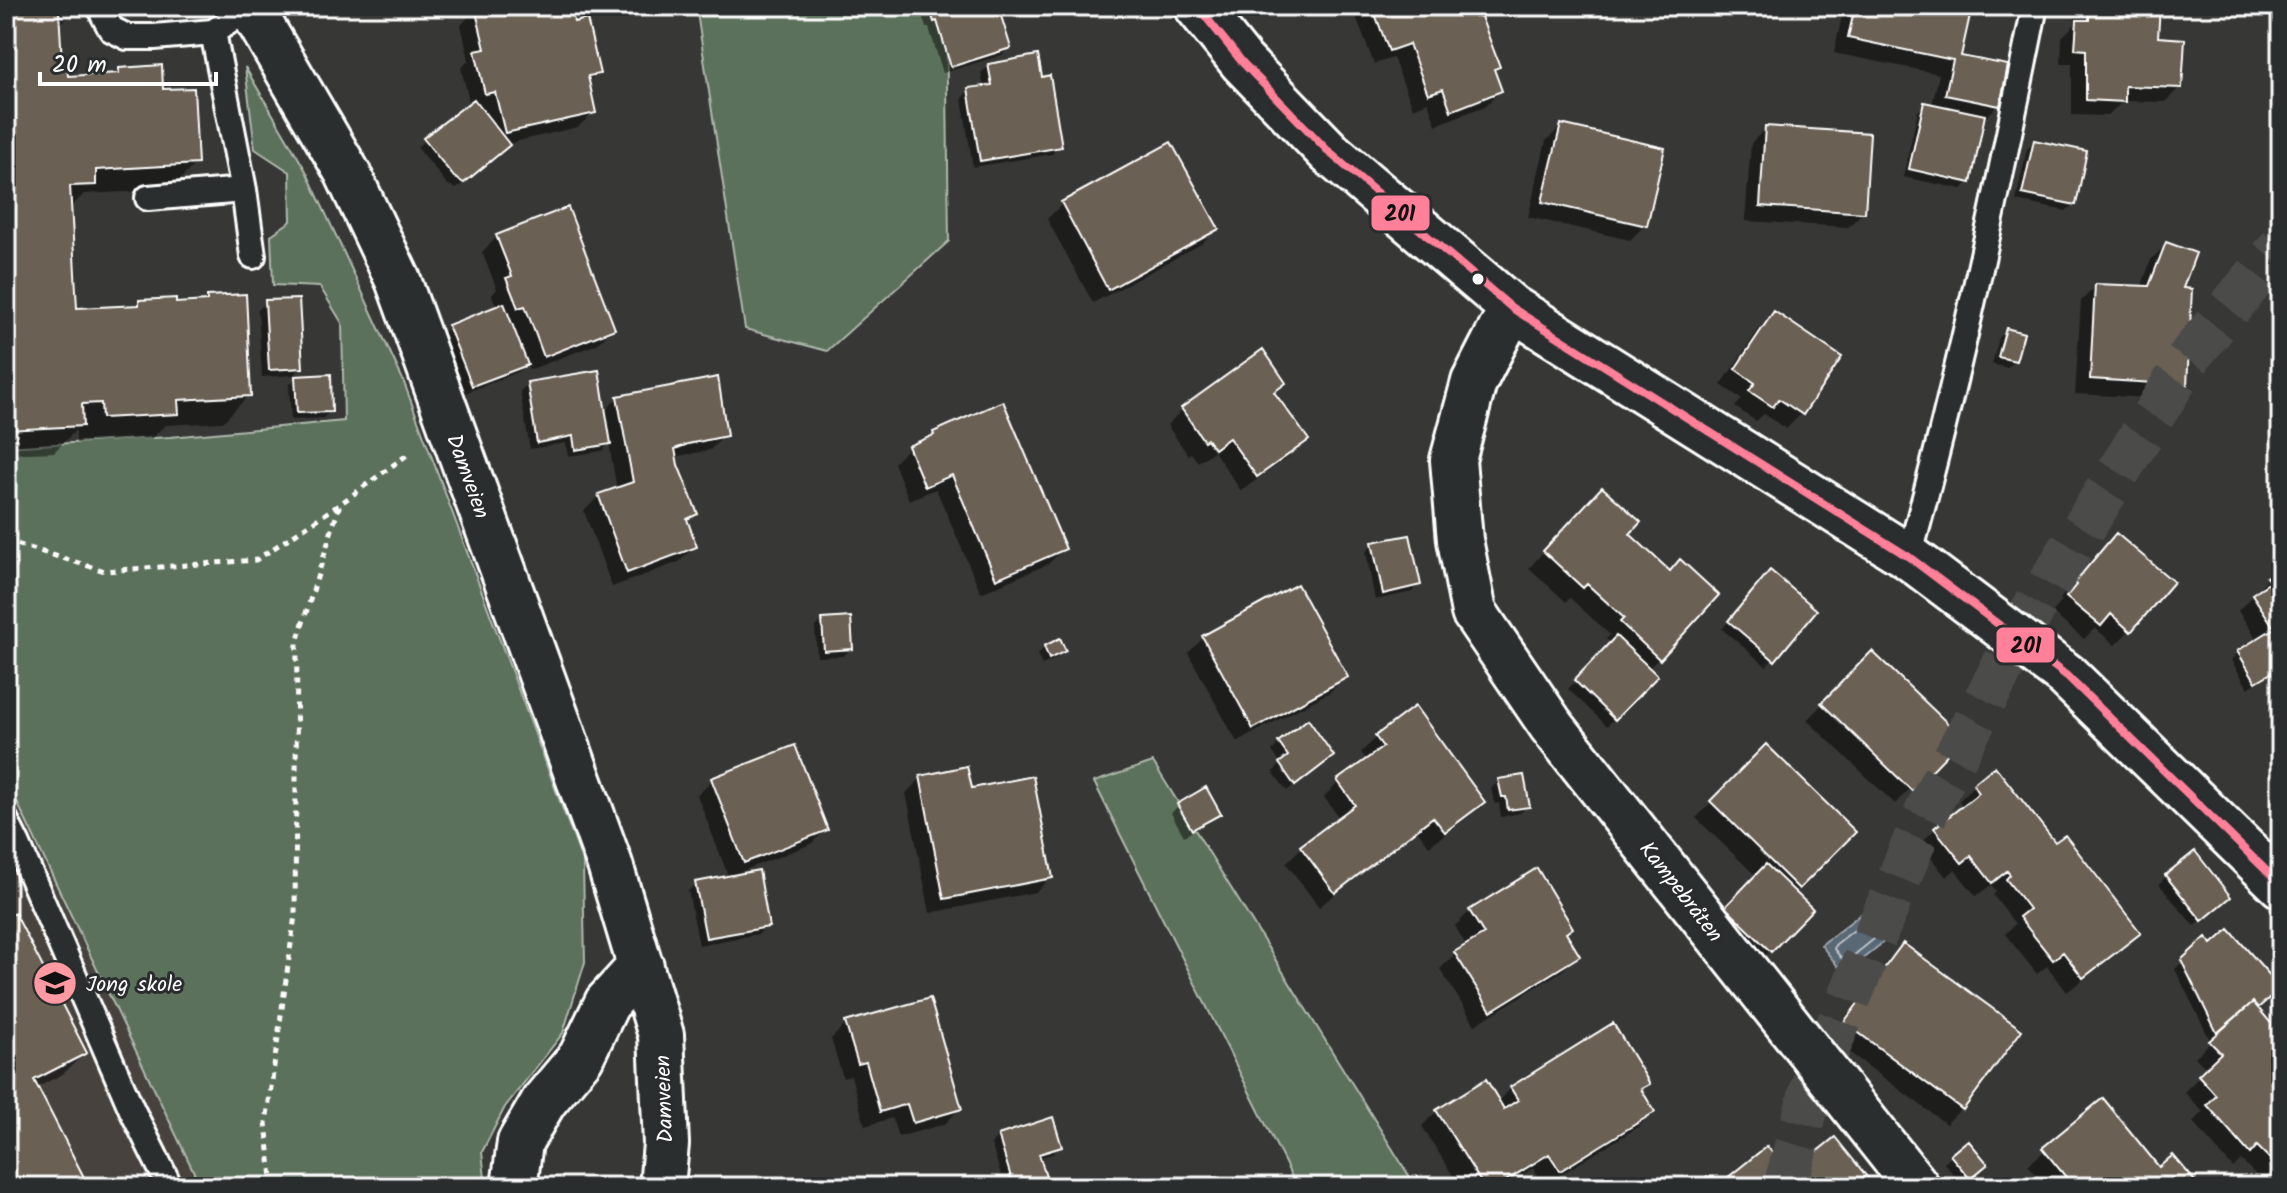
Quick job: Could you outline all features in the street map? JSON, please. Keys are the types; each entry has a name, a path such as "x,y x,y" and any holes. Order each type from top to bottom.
{"street":[{"name":"Damveien","path":"250,6 347,172 398,280 610,865 661,1035 666,1144 662,1187"},
{"path":"1197,6 1242,62 1330,153 1512,308 1909,557 2067,676 2281,885"},
{"name":"Kampebråten","path":"1512,308 1474,382 1453,460 1460,540 1474,612 1551,725 1917,1187"},
{"path":"514,1187 520,1142 544,1101 581,1057 607,1003 641,966"}],"lane":[{"path":"102,6 111,29 127,37 213,32 250,6"},
{"path":"1909,557 1935,464 1989,233 2035,6"},
{"path":"213,32 244,190 253,256"},
{"path":"148,198 244,190"},
{"path":"6,821 132,1110 170,1187"}],"path":[{"path":"6,541 105,571 256,560 340,504 450,423"},
{"path":"273,1187 266,1123 295,915 297,642 340,504"}],"shaded area":[{"name":"Jong skole","path":"6,779 201,1187 6,1187"}],"green space":[{"path":"696,6 946,6 949,241 827,351 745,329"},
{"path":"245,67 306,171 403,380 583,863 585,962 563,1033 505,1107 482,1152 486,1187 201,1187 6,779 6,447 170,437 344,421 342,323 320,287 273,285 271,235 291,221 290,172 255,149"},
{"path":"1153,762 1416,1187 1297,1187 1094,782"}],"water":[{"path":"1875,903 1897,931 1844,974 1821,945"}],"building":[{"path":"6,6 77,6 78,10 59,11 62,61 67,60 68,76 119,73 119,68 162,65 163,89 194,88 198,164 96,170 96,185 70,186 77,308 139,305 139,300 176,298 176,303 207,301 207,296 246,294 251,396 178,400 179,414 102,418 101,403 82,404 83,426 6,430"},
{"path":"571,6 574,22 587,19 600,74 588,76 596,113 505,133 495,92 485,94 475,51 485,49 475,8"},
{"path":"929,6 998,6 1011,48 951,67 937,21 934,22"},
{"path":"1372,6 1477,6 1500,67 1494,69 1502,91 1451,111 1443,89 1428,94 1409,44 1389,51"},
{"path":"1855,6 1972,6 1961,56 2008,65 2000,106 1945,95 1953,60 1848,38"},
{"path":"2089,6 2160,6 2158,37 2185,39 2182,88 2125,86 2125,102 2086,100 2086,50 2075,49 2077,20 2089,20"},
{"path":"1038,55 1042,77 1050,75 1062,147 980,161 968,88 992,85 988,64"},
{"path":"474,99 510,145 464,183 454,177 423,138"},
{"path":"1924,102 1985,115 1971,183 1909,169"},
{"path":"1561,124 1665,148 1647,226 1542,202"},
{"path":"1765,126 1870,133 1865,213 1760,206"},
{"path":"2034,140 2087,151 2076,205 2022,194"},
{"path":"1171,142 1219,229 1108,290 1061,202"},
{"path":"568,207 615,329 544,357 525,306 518,308 506,278 512,276 496,235"},
{"path":"2166,242 2196,253 2183,288 2192,289 2187,385 2090,379 2095,284 2149,286"},
{"path":"299,299 303,368 269,370 265,300"},
{"path":"504,303 528,365 472,386 448,325"},
{"path":"1774,311 1842,357 1803,415 1779,399 1773,407 1749,391 1755,383 1735,369"},
{"path":"2006,328 2024,333 2016,361 1998,357"},
{"path":"1263,349 1286,383 1274,392 1309,440 1257,477 1229,438 1214,449 1207,439 1204,441 1181,408"},
{"path":"599,370 611,444 575,450 573,436 537,443 527,382"},
{"path":"331,374 332,412 297,413 295,376"},
{"path":"718,377 727,436 675,449 678,465 698,514 687,519 697,547 627,573 598,494 633,482 617,396"},
{"path":"1003,401 1066,549 996,579 952,475 925,487 908,446"},
{"path":"1602,487 1641,522 1630,534 1670,571 1680,559 1719,595 1660,660 1620,622 1624,618 1587,584 1583,588 1543,551"},
{"path":"2116,533 2174,582 2131,632 2111,614 2101,626 2066,597"},
{"path":"1410,535 1421,585 1383,594 1372,542"},
{"path":"2281,567 2281,621 2273,626 2252,594 2270,582 2266,577"},
{"path":"1770,570 1817,610 1775,661 1728,621"},
{"path":"1297,584 1348,677 1253,729 1202,636"},
{"path":"851,617 853,649 824,651 822,619"},
{"path":"2281,624 2281,667 2256,682 2237,651"},
{"path":"1616,636 1658,676 1615,720 1574,680"},
{"path":"1060,638 1066,651 1049,659 1044,646"},
{"path":"1872,651 1963,738 1912,791 1821,703"},
{"path":"1415,706 1485,802 1445,832 1433,817 1335,893 1300,846 1355,805 1337,780 1383,747 1375,736"},
{"path":"1308,719 1334,756 1295,786 1279,763 1288,756 1278,742"},
{"path":"1766,744 1856,832 1799,889 1710,801"},
{"path":"795,745 828,830 744,863 711,778"},
{"path":"967,766 972,788 1033,776 1053,878 944,899 920,776"},
{"path":"1995,766 2055,842 2065,835 2141,933 2083,978 2063,952 2053,960 2019,917 2029,909 2006,879 2010,875 2007,871 1992,883 1971,856 1962,863 1934,828 1979,793 1973,784"},
{"path":"1524,775 1530,807 1508,810 1498,779"},
{"path":"1206,787 1221,814 1192,830 1177,804"},
{"path":"2195,851 2231,897 2202,921 2165,875"},
{"path":"1766,864 1813,909 1771,952 1725,907"},
{"path":"1537,868 1573,928 1566,933 1580,956 1491,1011 1454,952 1484,934 1469,910"},
{"path":"759,870 769,927 706,938 695,882"},
{"path":"6,909 9,916 15,913 87,1053 34,1080 89,1187 6,1187"},
{"path":"2229,929 2281,988 2258,1008 2253,1002 2217,1033 2181,960 2206,937 2212,944"},
{"path":"1903,943 2022,1030 1963,1110 1844,1022"},
{"path":"930,998 962,1109 913,1123 907,1104 880,1112 866,1062 858,1064 845,1022"},
{"path":"2253,1002 2281,1035 2281,1164 2278,1167 2257,1146 2250,1154 2207,1105 2216,1095 2198,1075 2221,1053 2209,1041"},
{"path":"1613,1023 1650,1084 1641,1089 1655,1112 1560,1171 1549,1154 1496,1187 1484,1187 1436,1110 1486,1079 1504,1109 1518,1100 1510,1087"},
{"path":"2103,1098 2159,1167 2173,1155 2200,1187 2074,1187 2042,1148"},
{"path":"1053,1117 1062,1147 1039,1154 1049,1187 1014,1187 998,1135"},
{"path":"1835,1137 1875,1187 1799,1187 1789,1174"},
{"path":"1968,1140 1988,1164 1970,1179 1950,1155"},
{"path":"1767,1146 1799,1187 1716,1187"}],"tunnel":[{"path":"1785,1187 1813,1085 1929,806 2035,606 2192,353 2281,246"}],"transit line":[{"name":"201","path":"1197,6 1242,62 1330,153 1512,308 1909,557 2067,676 2281,885"}],"place":[{"name":"Jong skole","path":"55,983"}]}
